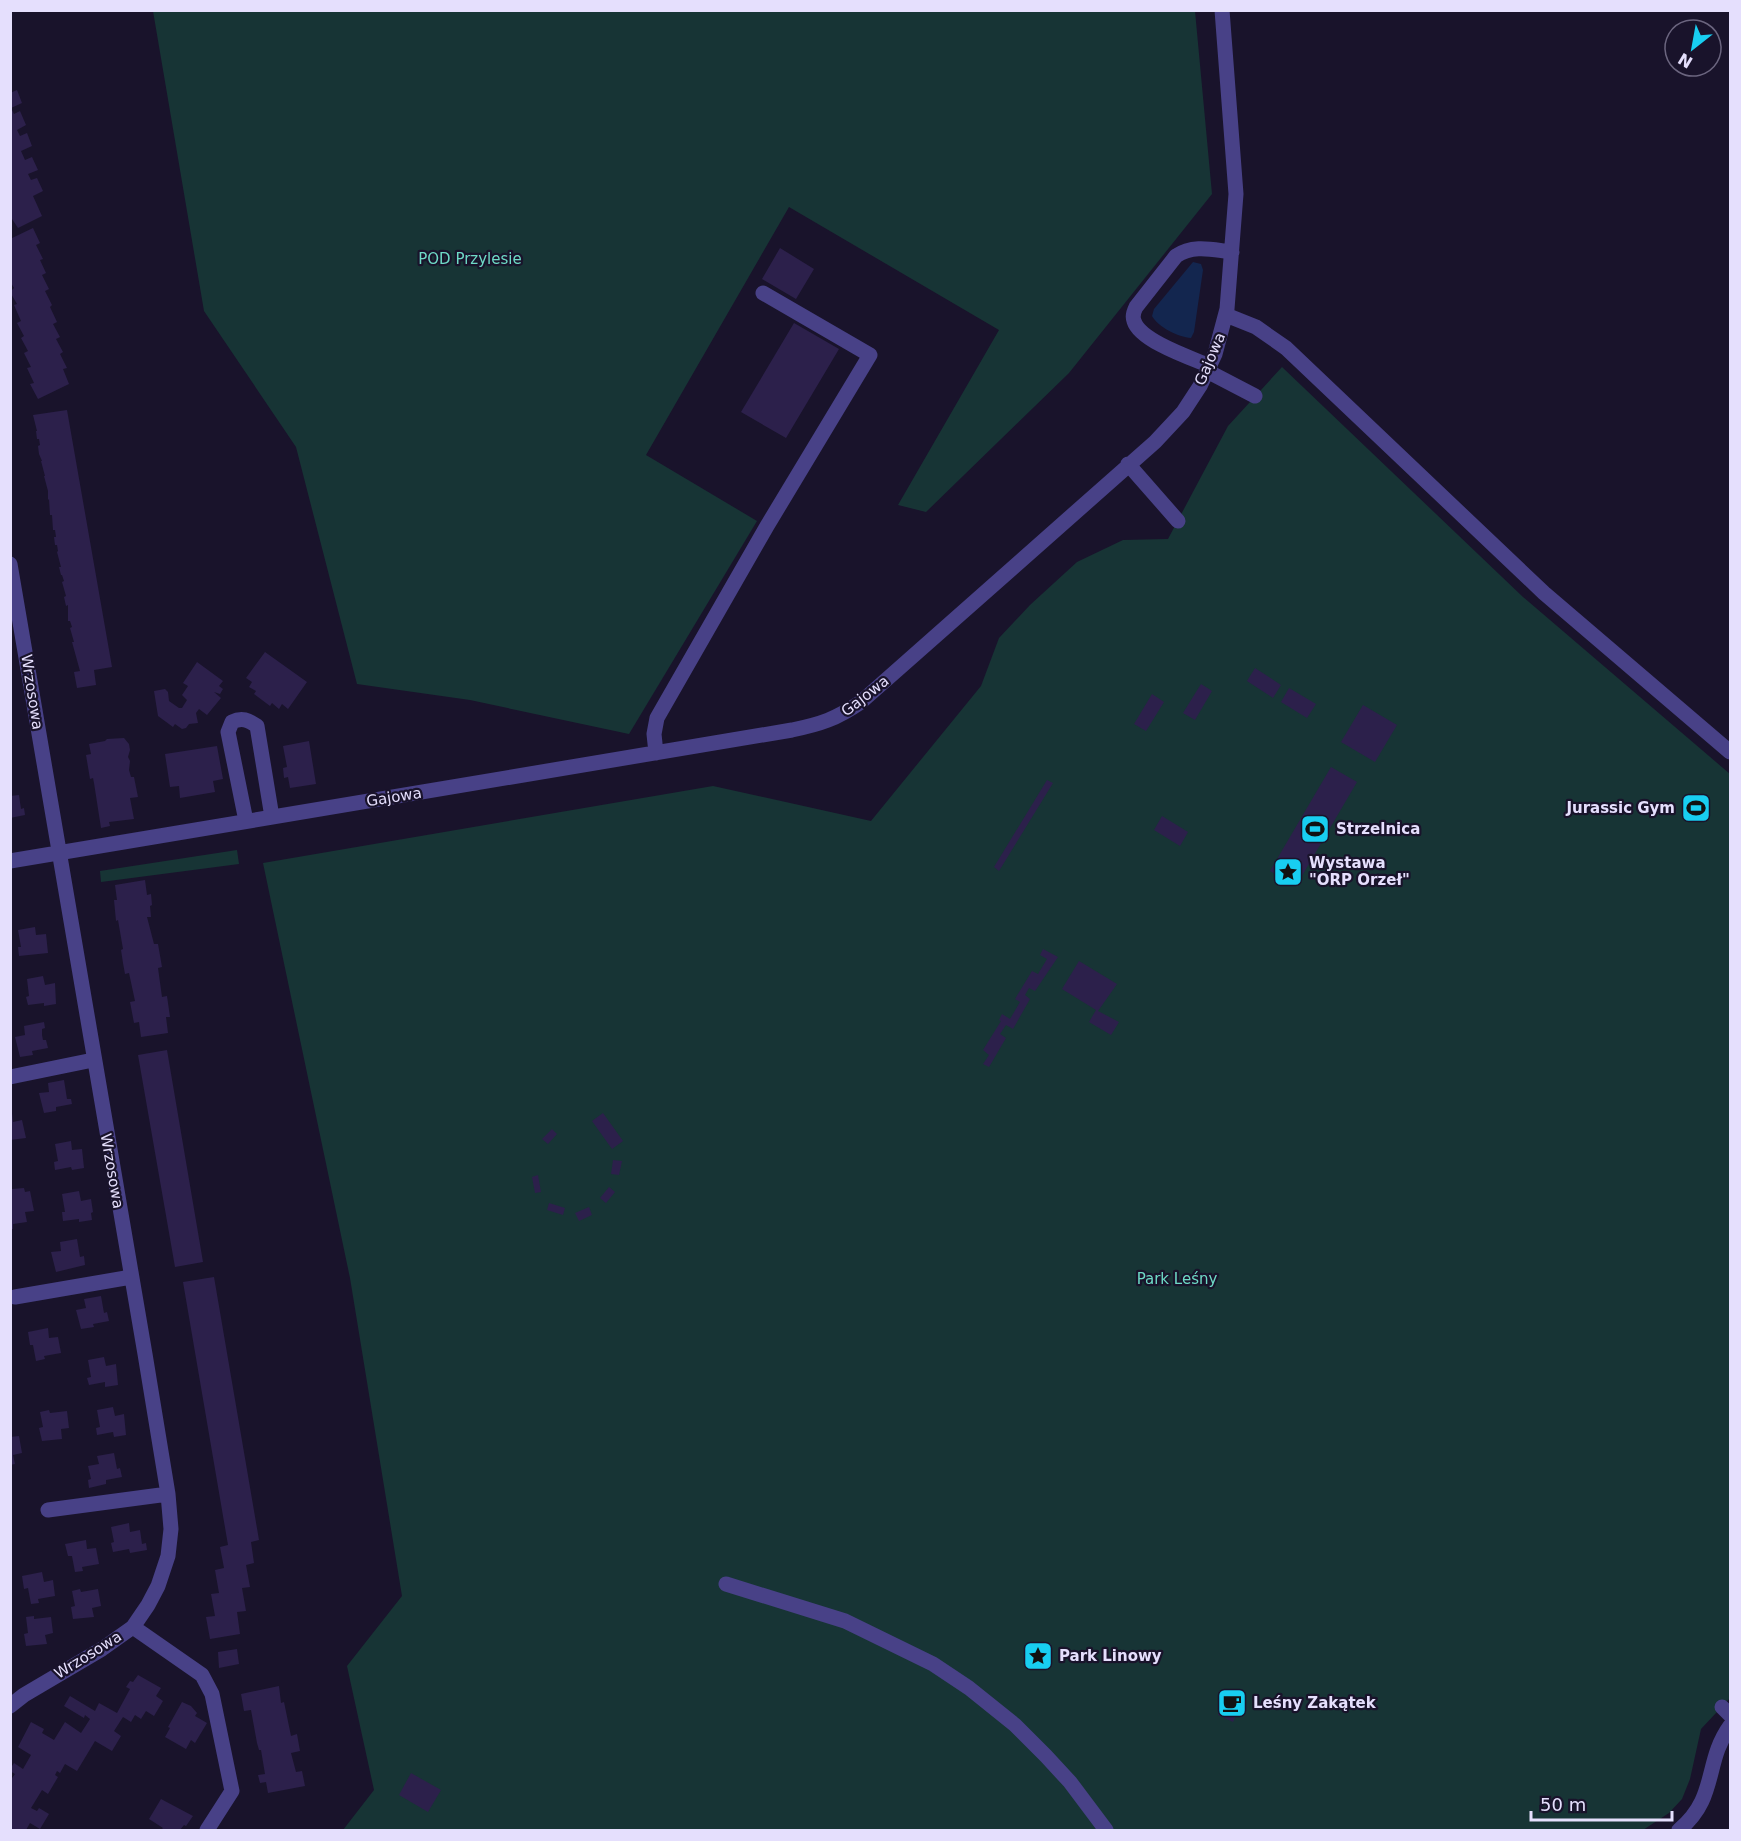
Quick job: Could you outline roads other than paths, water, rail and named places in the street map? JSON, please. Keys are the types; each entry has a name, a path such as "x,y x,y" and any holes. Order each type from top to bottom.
{"street":[{"name":"Gajowa","path":"10,861 792,730 822,724 840,716 878,688 1174,423 1209,369 1226,315 1233,252 1236,175 1222,10"},
{"path":"1233,252 1193,248 1176,256 1136,307 1133,315 1134,322 1147,337 1255,396"},
{"path":"656,753 654,734 657,718 767,526 870,355 763,293"},
{"path":"1226,315 1256,327 1286,348 1544,593 1731,752"},
{"path":"1128,464 1178,521"},
{"name":"Wrzosowa","path":"10,564 17,640 59,853 168,1494 171,1529 168,1556 148,1605 133,1626 102,1649 24,1695 10,1706"},
{"path":"246,820 228,732 232,722 239,718 248,720 257,726 272,817"},
{"path":"10,1077 93,1060"},
{"path":"15,1297 131,1277"},
{"path":"48,1510 168,1494"},
{"path":"726,1584 845,1621 933,1664 969,1688 1015,1725 1070,1782 1106,1830"},
{"path":"133,1626 202,1675 212,1694 232,1791 207,1830"},
{"path":"1678,1830 1692,1818 1705,1797 1718,1749 1731,1726"}],"water":[{"path":"1193,262 1201,264 1203,270 1194,332 1191,338 1169,331 1152,316 1154,309"}],"place":[{"name":"Jurassic Gym","path":"1696,808"},
{"name":"Strzelnica","path":"1315,829"},
{"name":"Wystawa \"ORP Orzeł\"","path":"1288,872"},
{"name":"Park Linowy","path":"1038,1656"},
{"name":"Leśny Zakątek","path":"1232,1703"}],"park label":[{"name":"POD Przylesie","path":"470,259"},
{"name":"Park Leśny","path":"1177,1279"}]}
